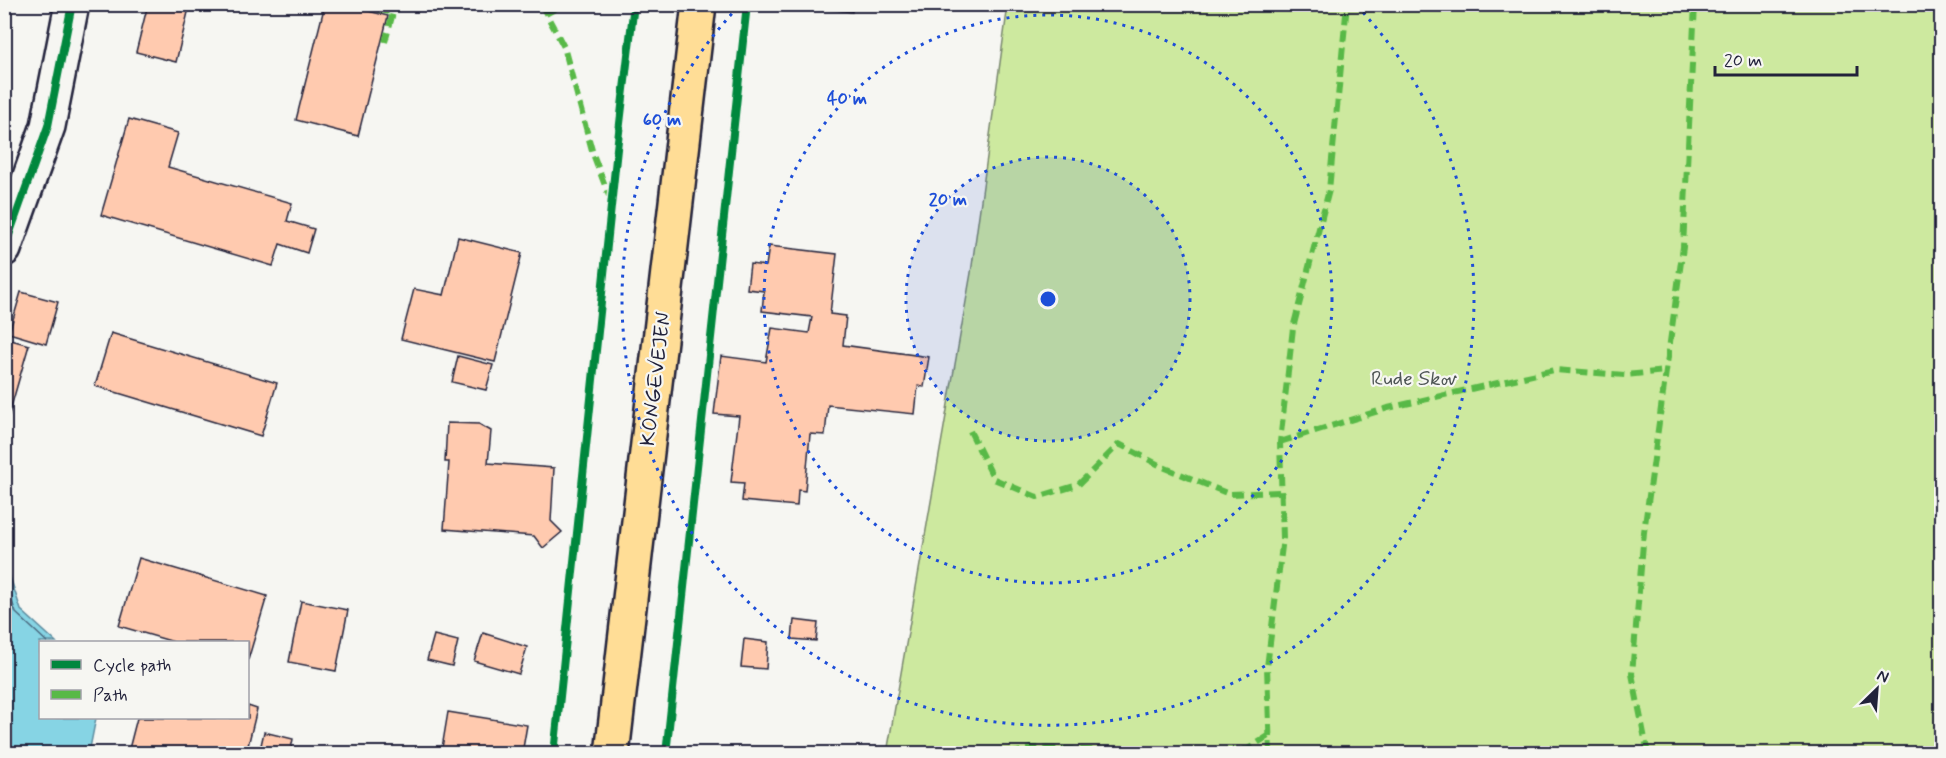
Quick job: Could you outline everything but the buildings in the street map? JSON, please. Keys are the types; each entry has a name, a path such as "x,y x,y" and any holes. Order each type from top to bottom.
{"main road":[{"name":"KONGEVEJEN","path":"612,753 699,4"}],"street":[{"path":"4,249 48,126 72,4"}],"green space":[{"name":"Rude Skov","path":"1008,5 1941,5 1941,753 887,753 971,273"}],"water":[{"path":"4,559 21,610 55,641 39,641 39,719 96,719 89,753 5,753"}],"marked path":[{"path":"360,4 393,13 385,42"},
{"path":"541,4 564,47 593,154 609,196"},
{"path":"546,14 564,4"},
{"path":"1270,754 1267,667 1283,538 1280,442 1293,328 1329,190 1347,4"},
{"path":"1648,754 1632,674 1644,532 1683,247 1695,4"},
{"path":"1280,442 1388,408 1554,370 1626,375 1666,371"},
{"path":"970,431 994,479 1037,497 1078,485 1119,444 1163,467 1229,494 1281,492"},
{"path":"1009,754 1033,748 1165,753 1227,751 1248,749 1270,735"}],"cycle path":[{"path":"4,249 48,126 72,4"},
{"path":"554,754 634,4"},
{"path":"666,754 747,4"}]}
